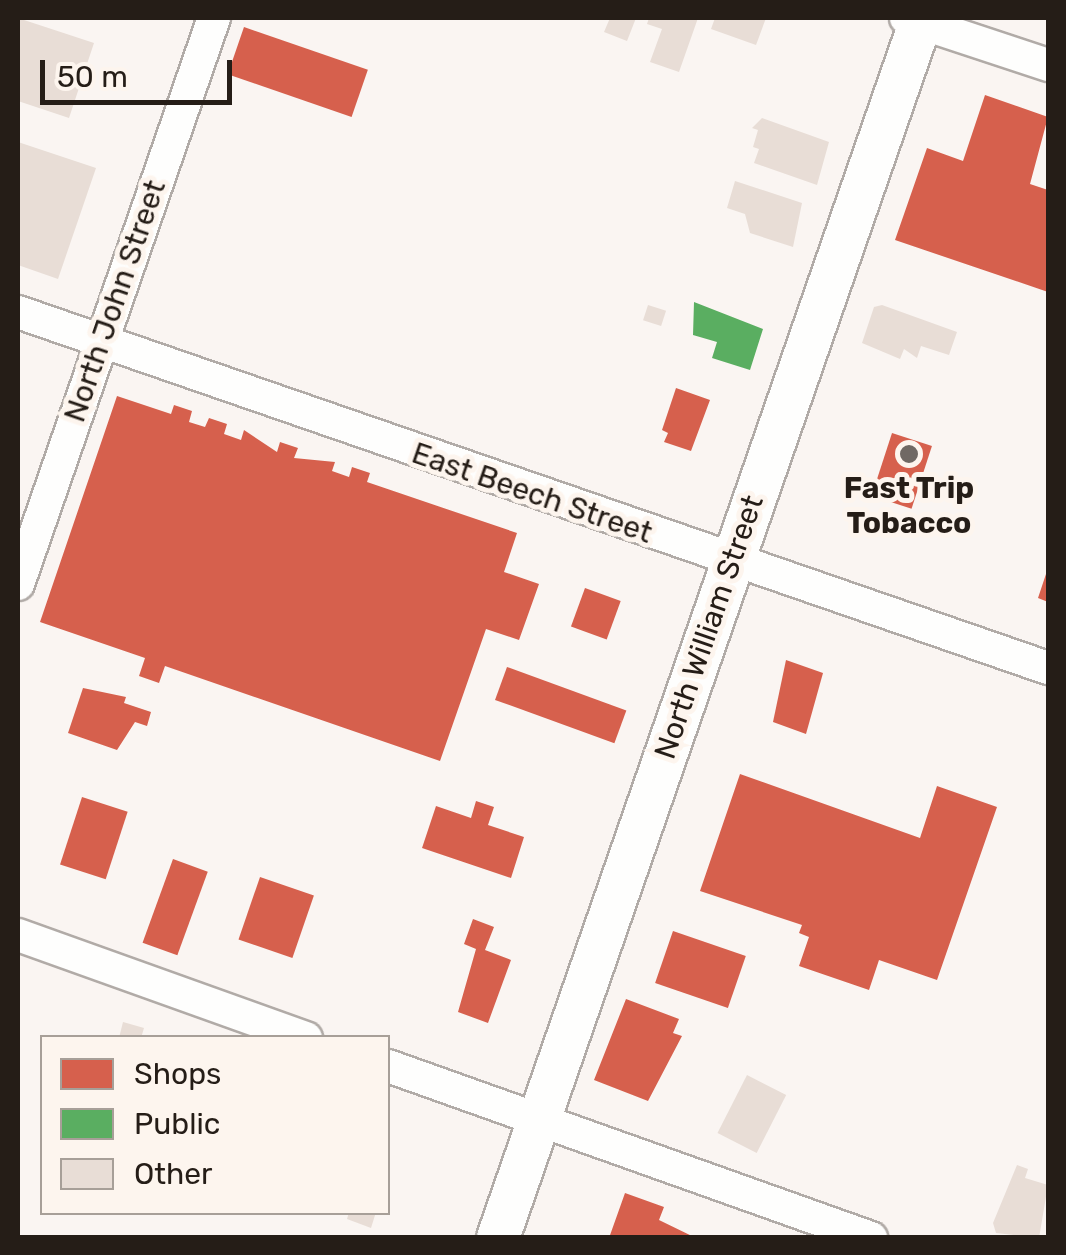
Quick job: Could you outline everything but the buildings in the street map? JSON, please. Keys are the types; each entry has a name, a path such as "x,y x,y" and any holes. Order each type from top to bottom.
{"main road":[{"name":"North William Street","path":"498,1238 917,19"}],"street":[{"name":"North John Street","path":"18,584 214,18"},
{"path":"917,19 1048,65"},
{"name":"East Beech Street","path":"18,312 731,562 1048,668"},
{"path":"18,935 298,1035"},
{"path":"390,1067 871,1238"}],"place":[{"name":"Fast Trip Tobacco","path":"909,454"}]}
